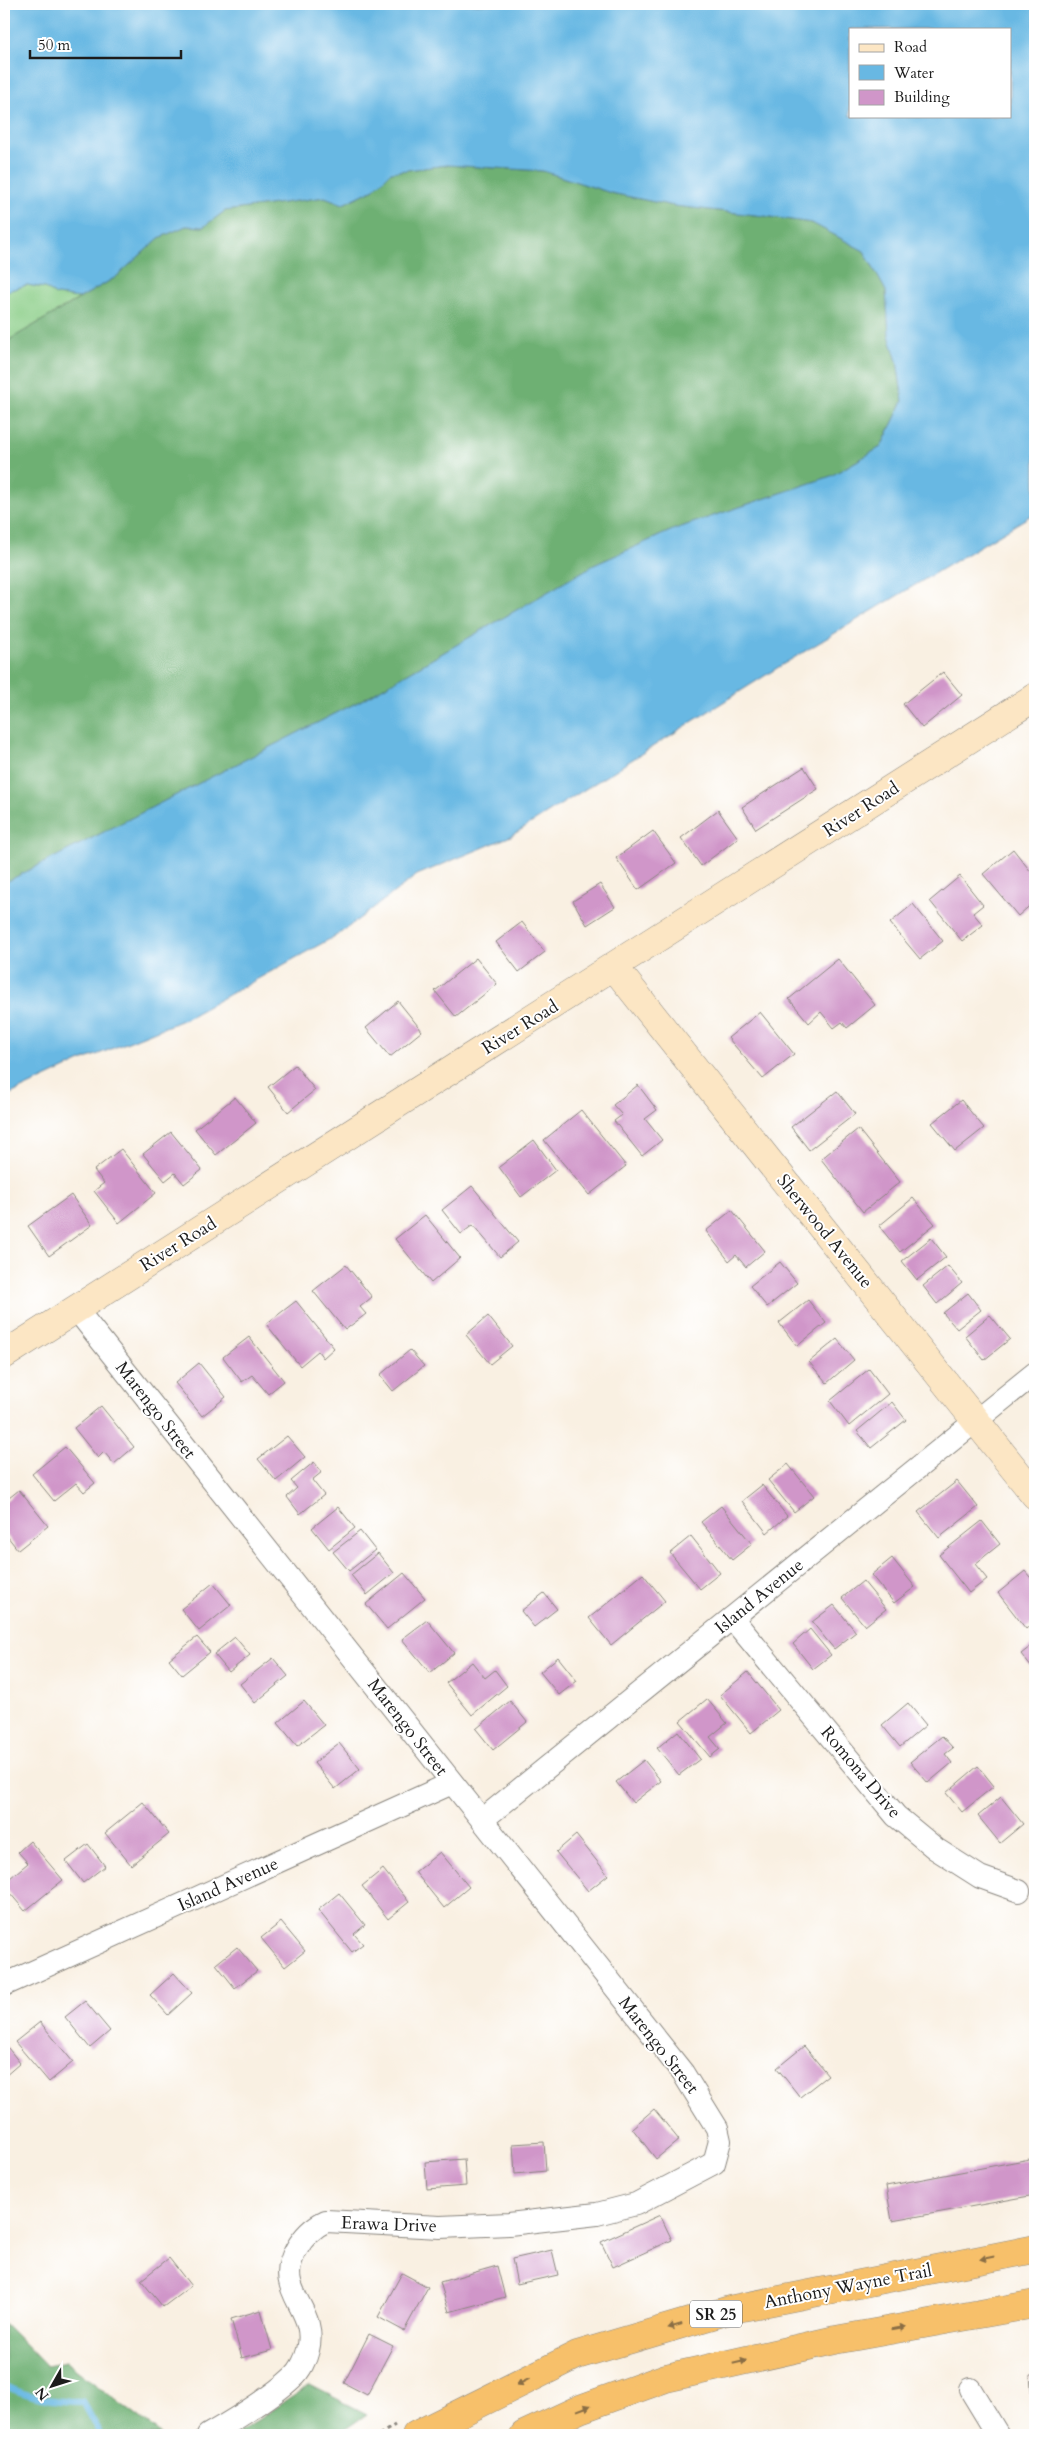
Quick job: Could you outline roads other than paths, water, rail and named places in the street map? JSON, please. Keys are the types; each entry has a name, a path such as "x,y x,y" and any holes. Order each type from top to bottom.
{"highway":[{"name":"Anthony Wayne Trail","path":"416,2435 577,2355 734,2309 1035,2249"},
{"path":"524,2435 580,2409 666,2378 835,2340 1035,2304"}],"street":[{"name":"River Road","path":"4,1355 1035,697"},
{"name":"Sherwood Avenue","path":"614,967 1035,1495"},
{"name":"Marengo Street","path":"76,1309 683,2073 717,2128 720,2141 718,2154"},
{"name":"Island Avenue","path":"482,1820 1035,1372"},
{"name":"Romona Drive","path":"732,1618 896,1816 936,1849 980,1877 1018,1891"},
{"name":"Island Avenue","path":"4,1985 452,1783"},
{"name":"Erawa Drive","path":"208,2435 234,2420 294,2376 302,2366 308,2351 311,2333 309,2324 288,2281 288,2270 289,2261 301,2241 315,2226 336,2221 440,2226 509,2224 598,2214 636,2204 714,2163 718,2154"},
{"path":"970,2389 998,2435"}],"water":[{"path":"4,4 1035,4 1035,513 782,665 511,836 417,875 339,934 185,1019 79,1062 4,1097 4,883 360,701 594,565 675,529 831,476 881,447 903,401 897,361 889,335 886,291 864,251 812,223 674,206 611,193 543,171 447,165 391,172 374,189 343,204 325,197 225,211 203,227 186,226 159,238 116,277 80,298 56,295 45,288 27,285 4,292"}],"waterway":[{"path":"4,2385 42,2398 83,2402 101,2435"}]}
